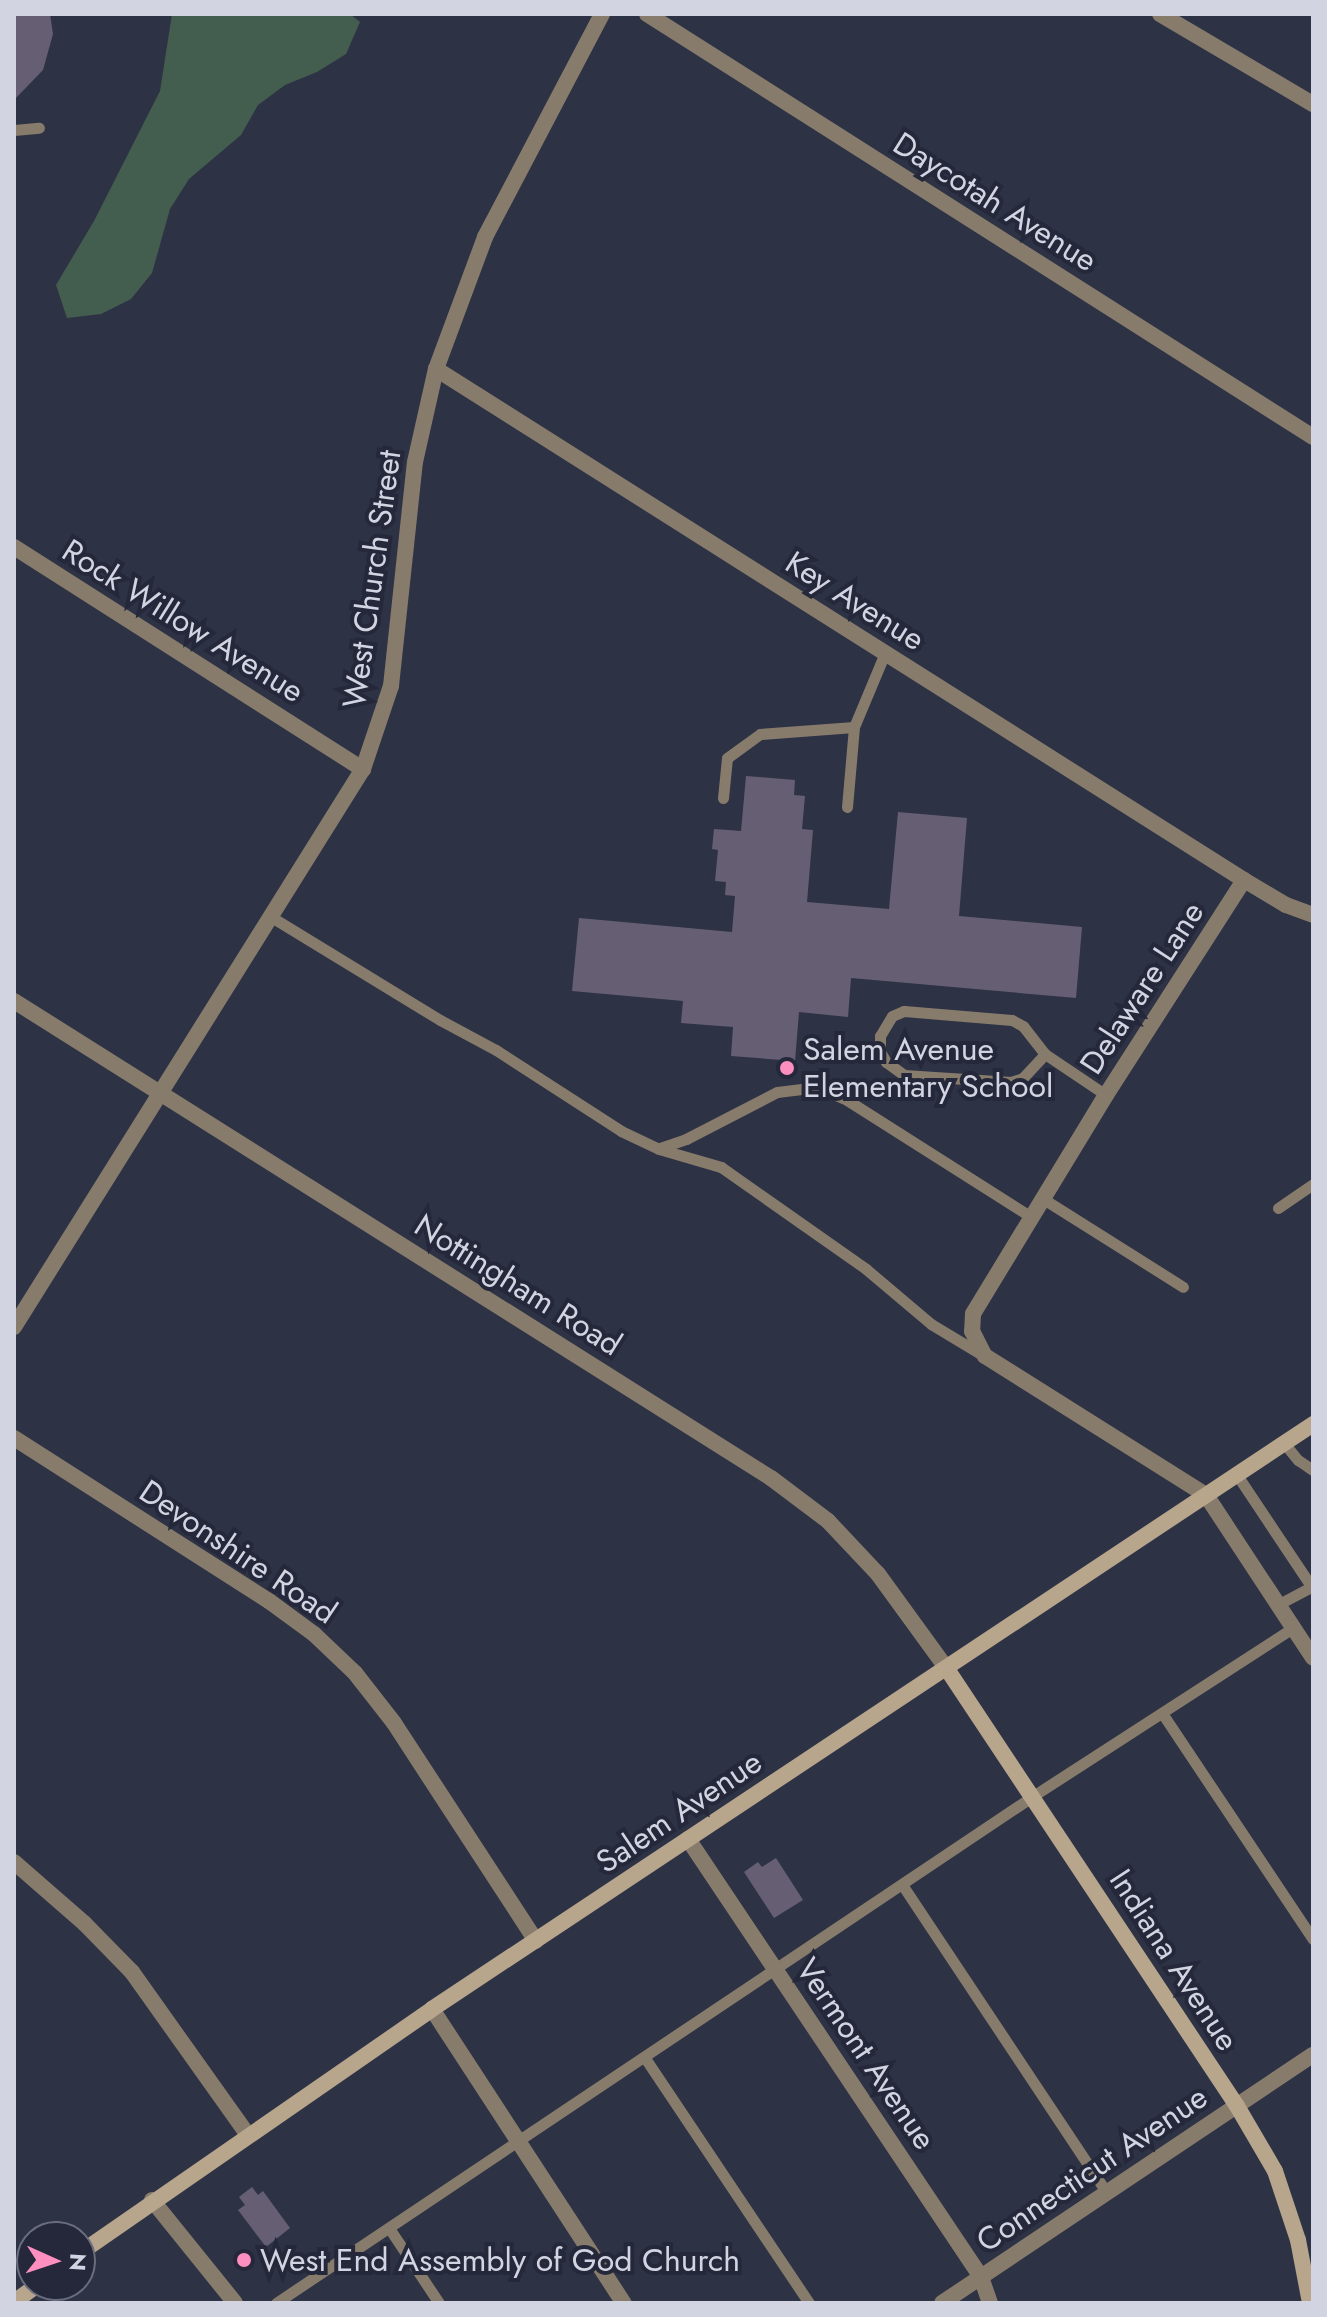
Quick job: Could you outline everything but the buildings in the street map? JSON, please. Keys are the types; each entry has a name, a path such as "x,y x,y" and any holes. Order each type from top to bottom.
{"main road":[{"name":"Salem Avenue","path":"96,2241 432,2009 1313,1424"},
{"name":"Indiana Avenue","path":"947,1669 1237,2106 1275,2171 1288,2205 1310,2303"}],"street":[{"name":"West Church Street","path":"14,1327 273,918 363,769 391,686 415,462 436,369 485,237 602,14"},
{"name":"Daycotah Avenue","path":"647,14 1313,437"},
{"path":"1160,14 1313,104"},
{"name":"Key Avenue","path":"436,369 1244,880 1286,905 1313,915"},
{"name":"Rock Willow Avenue","path":"14,547 363,769"},
{"name":"Delaware Lane","path":"985,1356 975,1342 973,1314 1106,1095 1244,880"},
{"name":"Nottingham Road","path":"14,1001 771,1478 828,1521 878,1574 947,1669"},
{"path":"985,1356 1206,1495 1312,1656"},
{"name":"Devonshire Road","path":"14,1438 269,1601 314,1634 355,1673 394,1723 536,1941"},
{"name":"Vermont Avenue","path":"688,1839 981,2277 990,2303"},
{"path":"14,1862 85,1924 132,1972 167,2017 247,2134"},
{"path":"432,2009 624,2303"},
{"name":"Connecticut Avenue","path":"942,2303 1313,2055"},
{"path":"152,2200 235,2303"}],"lane":[{"path":"14,130 39,128"},
{"path":"847,807 854,727 885,653"},
{"path":"723,798 727,758 760,734 854,727"},
{"path":"273,918 440,1020 496,1050 621,1131 659,1149 701,1158 721,1167 866,1269 931,1324 985,1356"},
{"path":"1045,1054 1023,1078 1011,1082 904,1075 886,1062 880,1051 880,1036 892,1016 904,1011 1000,1017 1023,1026 1045,1054 1106,1095"},
{"path":"659,1149 686,1139 777,1092 808,1088 826,1091 847,1100 1033,1218"},
{"path":"1278,1208 1313,1184"},
{"path":"1045,1200 1183,1287"},
{"path":"1284,1443 1298,1460 1313,1470"},
{"path":"1237,1475 1312,1586 1277,1605"},
{"path":"276,2303 903,1886 1033,1796 1293,1628"},
{"path":"1162,1713 1313,1939"},
{"path":"903,1886 1107,2193"},
{"path":"645,2058 809,2303"},
{"path":"389,2228 439,2303"}],"green space":[{"path":"172,14 350,14 360,22 346,54 317,72 285,85 258,105 241,135 189,179 170,209 152,273 131,299 101,314 67,318 56,285 94,221 160,91"}],"place":[{"name":"Salem Avenue Elementary School","path":"787,1068"},
{"name":"West End Assembly of God Church","path":"244,2260"}]}
